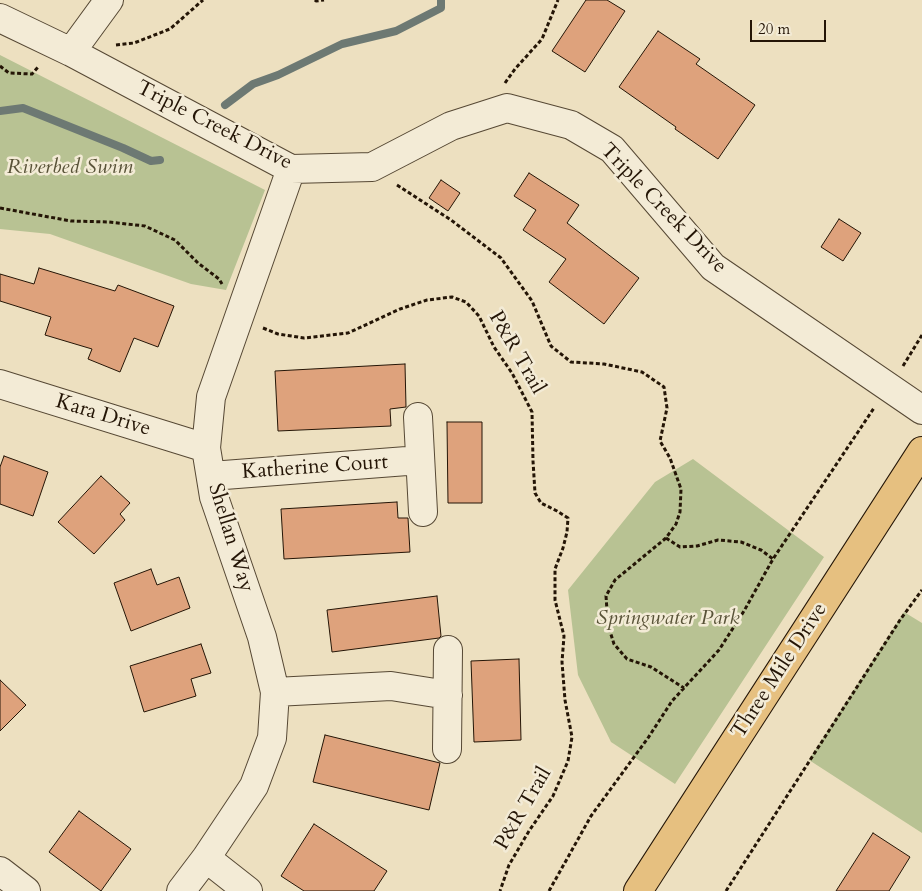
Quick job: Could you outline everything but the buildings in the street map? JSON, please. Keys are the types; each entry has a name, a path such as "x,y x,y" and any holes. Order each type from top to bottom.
{"main road":[{"name":"Three Mile Drive","path":"638,891 922,451"}],"street":[{"path":"71,52 109,0"},
{"name":"Triple Creek Drive","path":"0,18 71,52 291,169 372,167 451,126 507,108 571,124 612,149 713,267 922,410"},
{"name":"Shellan Way","path":"181,891 206,858 254,786 272,738 275,692 262,637 214,497 206,448 211,397 291,169"},
{"name":"Kara Drive","path":"0,384 206,448"},
{"path":"418,417 423,512"},
{"name":"Katherine Court","path":"210,476 420,460"},
{"path":"447,749 448,650"},
{"path":"275,692 392,686 448,695"},
{"path":"206,858 248,891"},
{"path":"0,871 26,891"}],"path":[{"path":"314,0 324,0"},
{"path":"490,114 500,89 542,39 558,0"},
{"name":"P&R Trail","path":"372,167 451,220 501,258 532,301 552,346 571,362 604,364 642,372 664,387 667,408 660,440 670,458 681,488 680,512 676,524 666,538 615,580 606,596 608,624 614,644 627,659 651,667 684,688"},
{"path":"0,208 71,221 109,222 145,226 175,240 198,263 219,280 239,317"},
{"name":"P&R Trail","path":"239,317 278,334 304,338 348,332 400,309 427,300 452,297 466,302 479,316 494,347 512,372 532,412 535,493 541,503 568,518 567,532 555,569 555,600 564,636 562,662 565,700 572,737 568,761 553,796 509,865 500,891"},
{"path":"549,891 592,816 648,738 672,700 719,650 744,611 772,559 908,360 922,334"},
{"path":"666,538 680,547 697,546 718,540 741,542 762,550 772,559"},
{"path":"726,891 900,620 922,590"}],"green space":[{"name":"Riverbed Swim","path":"0,55 265,190 226,290 191,284 50,234 0,229"},
{"name":"Springwater Park","path":"693,459 824,557 675,784 611,742 578,675 568,590 655,482"},
{"path":"904,612 922,623 922,833 809,760"}],"waterway":[{"path":"225,105 253,84 278,75 342,44 396,31 441,8 441,0"},
{"path":"0,111 23,108 151,161 160,160"}]}
